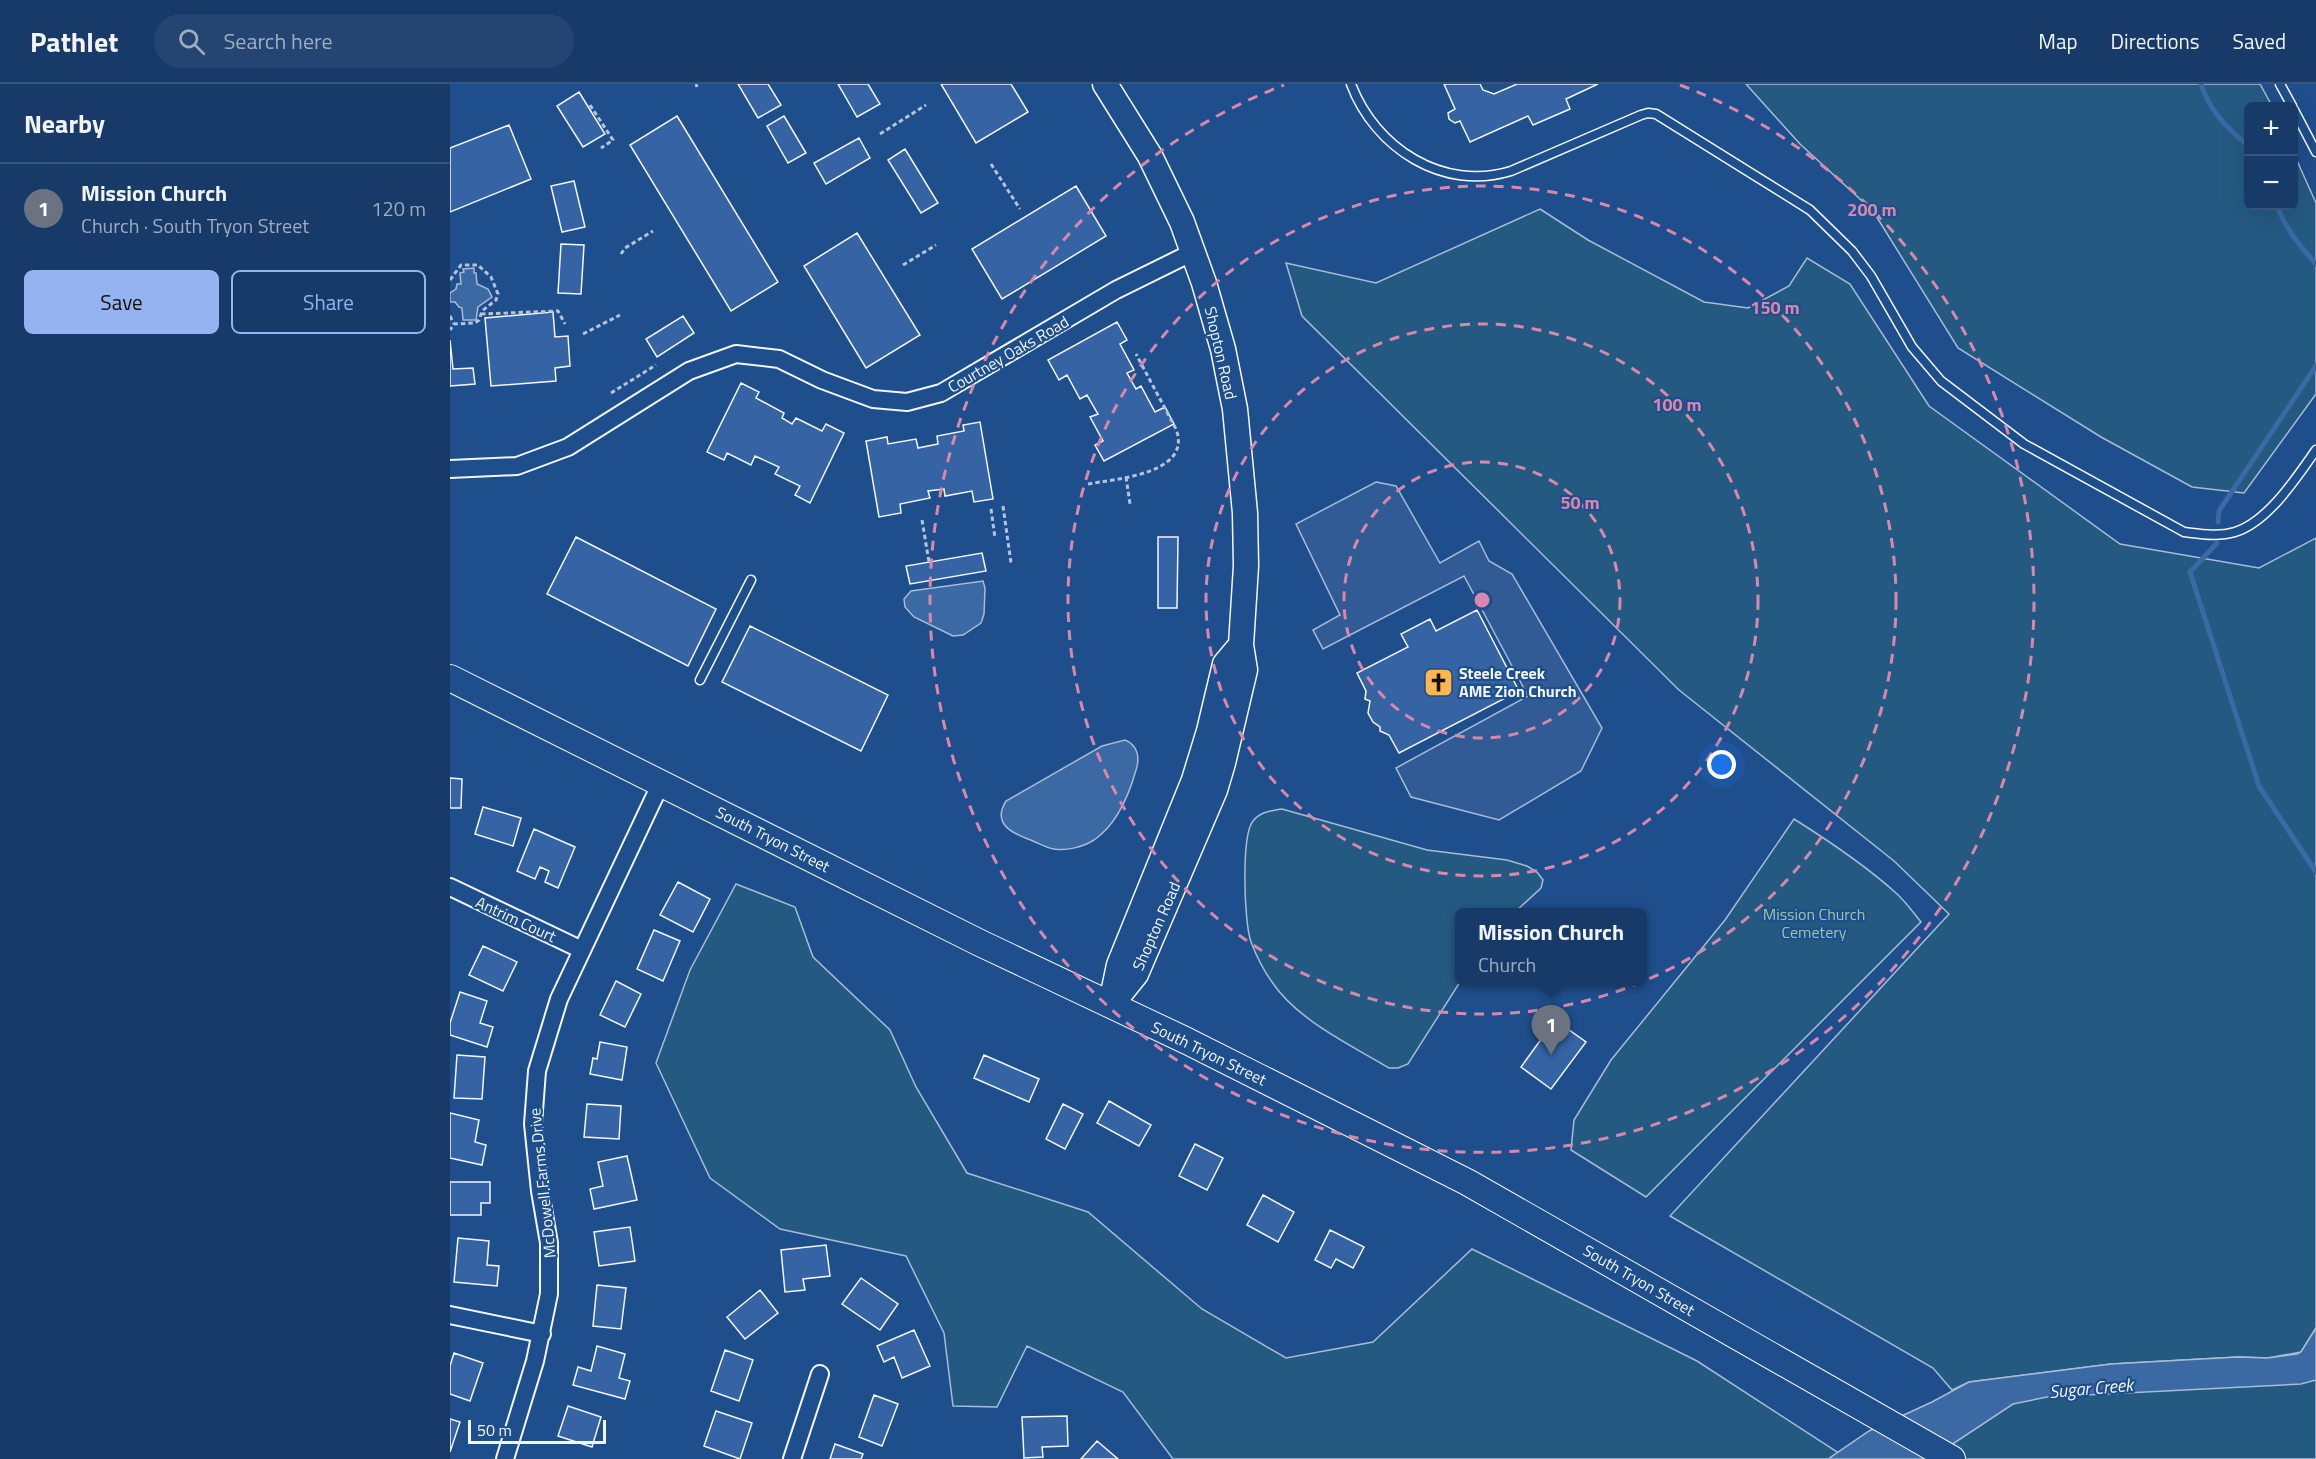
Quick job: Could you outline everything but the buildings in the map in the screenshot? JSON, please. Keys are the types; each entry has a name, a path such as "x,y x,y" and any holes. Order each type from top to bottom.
{"main road":[{"name":"South Tryon Street","path":"450,678 980,943 1467,1182 1952,1459"}],"street":[{"name":"Shopton Road","path":"1105,84 1150,156 1182,222 1204,283 1223,349 1235,409 1245,513 1246,566 1241,645 1245,670 1215,790 1136,975 1110,1005"},
{"name":"Courtney Oaks Road","path":"450,469 517,466 568,447 689,371 736,354 779,359 822,380 873,399 908,402 941,393 1116,290 1192,252"},
{"name":"McDowell Farms Drive","path":"505,1459 542,1334 549,1294 551,1260 532,1125 541,1054 559,999 661,783"},
{"name":"Antrim Court","path":"450,887 582,950"},
{"path":"450,1315 542,1334"},
{"path":"792,1459 820,1374"}],"lane":[{"path":"1351,84 1357,101 1373,124 1405,153 1427,166 1451,175 1472,178 1493,177 1511,171 1641,116 1656,114 1810,210 1852,251 1872,276 1912,347 1941,381 2024,444 2184,532 2210,536 2234,532 2253,525 2292,483 2316,450"},
{"path":"2280,84 2290,102"},
{"path":"2298,118 2316,152"},
{"path":"700,680 751,580"}],"path":[{"path":"590,105 612,140 601,148"},
{"path":"880,134 926,105"},
{"path":"991,165 1020,208"},
{"path":"621,254 626,248 653,231"},
{"path":"903,265 936,245"},
{"path":"450,280 461,265 472,264 483,268 497,287 498,294 496,300 475,323 454,324"},
{"path":"481,314 558,311 565,324"},
{"path":"583,334 621,315"},
{"path":"450,316 454,324"},
{"path":"450,330 454,324"},
{"path":"1088,484 1155,471 1174,455 1178,435 1136,354"},
{"path":"612,393 656,365"},
{"path":"1126,477 1130,504"},
{"path":"1003,506 1011,562"},
{"path":"991,509 995,538"},
{"path":"922,520 929,562"}],"green space":[{"path":"1746,84 2260,84 2270,102 2244,102 2244,210 2298,210 2298,163 2316,203 2316,394 2244,493 2192,487 2101,437 1958,348 1873,211 1800,144"},
{"path":"1540,209 1588,240 1704,302 1748,308 1789,286 1807,258 1850,284 1929,406 2120,544 2259,568 2316,538 2316,1328 2301,1352 2268,1358 2238,1357 2111,1364 1969,1382 1952,1390 1933,1368 1670,1216 1949,914 1894,861 1679,690 1302,316 1286,263 1376,283"},
{"path":"1282,809 1427,850 1507,860 1527,866 1537,872 1543,880 1541,888 1519,908 1455,908 1455,986 1457,986 1408,1064 1398,1068 1389,1068 1342,1041 1295,1008 1269,978 1251,942 1245,880 1249,830 1253,821 1266,812"},
{"name":"Mission Church Cemetery","path":"1794,819 1872,873 1899,896 1921,922 1646,1197 1571,1150 1574,1120 1611,1060 1725,920"},
{"path":"736,884 795,907 813,957 890,1030 916,1087 967,1173 1088,1212 1202,1309 1286,1358 1373,1342 1472,1249 1697,1361 1848,1459 1173,1459 1123,1392 1027,1346 997,1407 953,1406 944,1333 906,1256 780,1229 710,1178 656,1063 690,970"},
{"path":"2316,1355 2316,1459 1952,1459 1921,1441 1985,1406"}],"shaded area":[{"path":"1376,482 1396,486 1440,563 1479,541 1489,561 1512,574 1602,728 1581,771 1499,820 1411,797 1396,768 1528,696 1464,576 1323,649 1313,630 1340,615 1296,524"}],"water":[{"path":"474,268 477,284 488,289 492,297 478,307 476,320 463,320 462,308 455,302 450,302 450,293 456,289 457,284 461,284 460,273 464,272 463,269"},
{"path":"983,581 984,614 981,623 963,635 953,636 914,617 905,607 904,599 911,591"},
{"path":"1125,740 1133,745 1138,757 1133,780 1115,818 1094,840 1075,848 1051,848 1012,832 1003,822 1002,809 1006,801 1102,746"},
{"name":"Sugar Creek","path":"2316,1328 2316,1380 2301,1384 2047,1397 2013,1404 1930,1459 1828,1459 1869,1431 1969,1382 2111,1364 2238,1357 2268,1358 2297,1354 2301,1352"}],"waterway":[{"path":"2201,84 2220,118 2244,142"},
{"path":"2278,210 2299,244 2316,264"},
{"path":"2218,522 2219,511 2316,366"},
{"path":"2217,543 2190,572 2259,786 2316,872"}],"place":[{"name":"Steele Creek AME Zion Church","path":"1438,682"},
{"name":"Mission Church","path":"1551,1055"}]}
